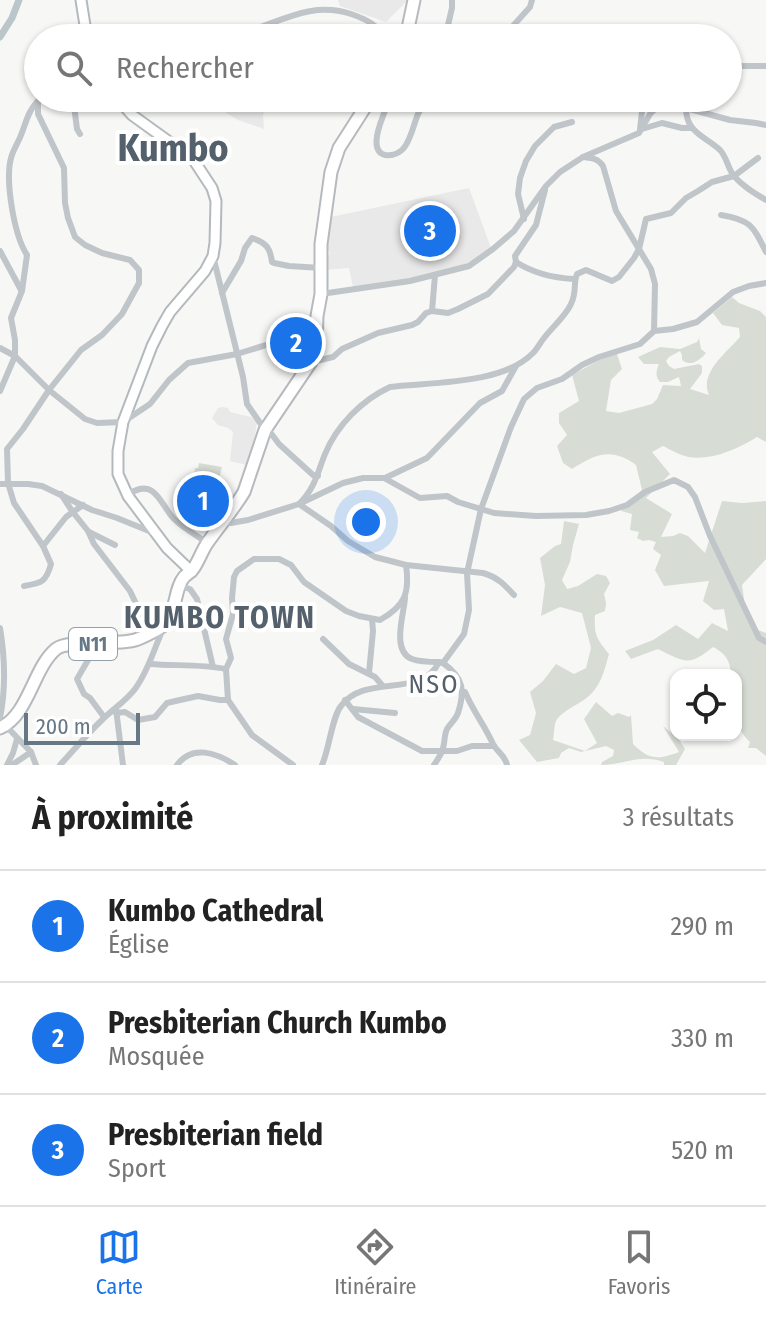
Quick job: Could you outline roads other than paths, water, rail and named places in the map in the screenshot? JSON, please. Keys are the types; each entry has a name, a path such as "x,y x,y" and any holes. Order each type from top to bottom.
{"highway":[{"path":"409,24 414,0"},
{"path":"165,626 183,578 192,572 244,492 266,429 311,362 316,344 321,294 321,244 331,172 339,148 362,112"},
{"name":"N11","path":"2,724 23,704 50,654 60,645 121,643 139,639 165,626"}],"main road":[{"path":"81,0 85,24"},
{"path":"130,112 190,157 212,188 216,201 213,256 205,271 170,312 152,346 123,422 118,451 118,474 133,504 177,559 192,572"}],"street":[{"path":"448,24 452,0"},
{"path":"515,24 530,7 532,0"},
{"path":"269,24 299,12 334,9 373,24"},
{"path":"742,66 766,66"},
{"path":"0,391 15,356 11,318 22,291 27,255 14,218 9,171 11,155 30,112"},
{"path":"24,586 47,577 51,564 4,484 7,449 81,350 102,335 122,314 139,283 139,270 130,260 93,249 75,237 65,203 64,168 38,112"},
{"path":"75,112 80,134"},
{"path":"385,112 376,144 378,151 384,155 402,151 420,112"},
{"path":"641,131 642,112"},
{"path":"641,131 652,112"},
{"path":"686,112 692,128 718,148 733,175 766,200"},
{"path":"699,112 766,125"},
{"path":"524,219 518,194 526,161 535,146 554,127 572,122"},
{"path":"321,294 435,275 469,266 514,231 546,186 583,157 662,123 692,128"},
{"path":"583,157 601,162 616,211 651,269 655,284 654,331"},
{"path":"299,504 311,493 325,454 343,423 382,391 399,386 453,382 516,366 533,353 565,314 576,293 574,279 577,274 586,270 612,281 619,277 639,249 646,219 671,213 686,198 712,182 741,172 758,158"},
{"path":"311,362 333,357 342,349 378,333 409,326 426,313 448,313 488,294 510,273 516,262 515,256 536,225 546,186"},
{"path":"721,215 740,219 756,230 766,252"},
{"path":"756,230 765,225"},
{"path":"222,293 252,238 271,249 272,262 321,268"},
{"path":"0,251 22,291"},
{"path":"213,256 247,404 279,444 318,476"},
{"path":"516,262 527,269 557,278 574,279"},
{"path":"432,311 435,275"},
{"path":"322,765 337,713 345,700 382,685 424,680 464,634 469,610 467,573 481,509 511,427 529,393 562,379 599,357 634,347 654,331 697,322 733,292 766,283"},
{"path":"0,348 15,356 49,390 85,419 97,423 123,422 150,404 188,363 237,354 279,341"},
{"path":"224,521 248,520 299,504 352,480 385,478 427,458 480,403 502,391 516,366"},
{"path":"385,478 420,498 447,496 494,513 536,516 597,514 627,505 645,492 674,480 681,483 695,497 734,588 759,638 766,642"},
{"path":"4,484 42,486 157,534"},
{"path":"133,504 129,494 133,491 148,489 155,492 173,518 208,543"},
{"path":"61,494 130,591 139,610 139,639"},
{"path":"299,504 375,557 406,565 494,576 514,595"},
{"path":"43,546 72,511 83,505"},
{"path":"88,531 115,545"},
{"path":"293,765 252,735 228,700 226,669 231,658 226,639 233,614 232,598 237,571 254,559 279,559 291,565 304,582 322,596 346,611 372,619 380,620 389,615 405,598"},
{"path":"406,565 403,619 399,629 405,653 414,660 441,663 454,672 494,746 506,758 507,765"},
{"path":"180,586 190,589 197,599 213,667"},
{"path":"369,673 372,619"},
{"path":"60,765 135,689 150,664 154,647 165,626"},
{"path":"0,628 4,651 2,724 31,752 36,765"},
{"path":"323,639 349,664 369,673 382,685"},
{"path":"93,644 91,655 77,679 84,694 104,717"},
{"path":"150,664 226,669"},
{"path":"434,765 443,750 448,729 458,714 463,699 462,685"},
{"path":"116,710 138,720 155,717 167,703 198,696 228,700"},
{"path":"345,700 358,717 422,751 457,751 472,746 494,746"},
{"path":"353,709 395,713"},
{"path":"116,710 123,765"},
{"path":"9,765 17,739"},
{"path":"9,765 31,752"},
{"path":"177,765 195,752 222,757 225,762 235,765"}],"waterway":[{"path":"0,37 19,0"}],"place":[{"name":"Presbiterian field","path":"430,231"},
{"name":"Presbiterian Church Kumbo","path":"296,343"},
{"name":"Kumbo Cathedral","path":"203,501"}],"district":[{"name":"Kumbo","path":"173,148"},
{"name":"KUMBO TOWN","path":"220,618"},
{"name":"NSO","path":"434,684"}]}
